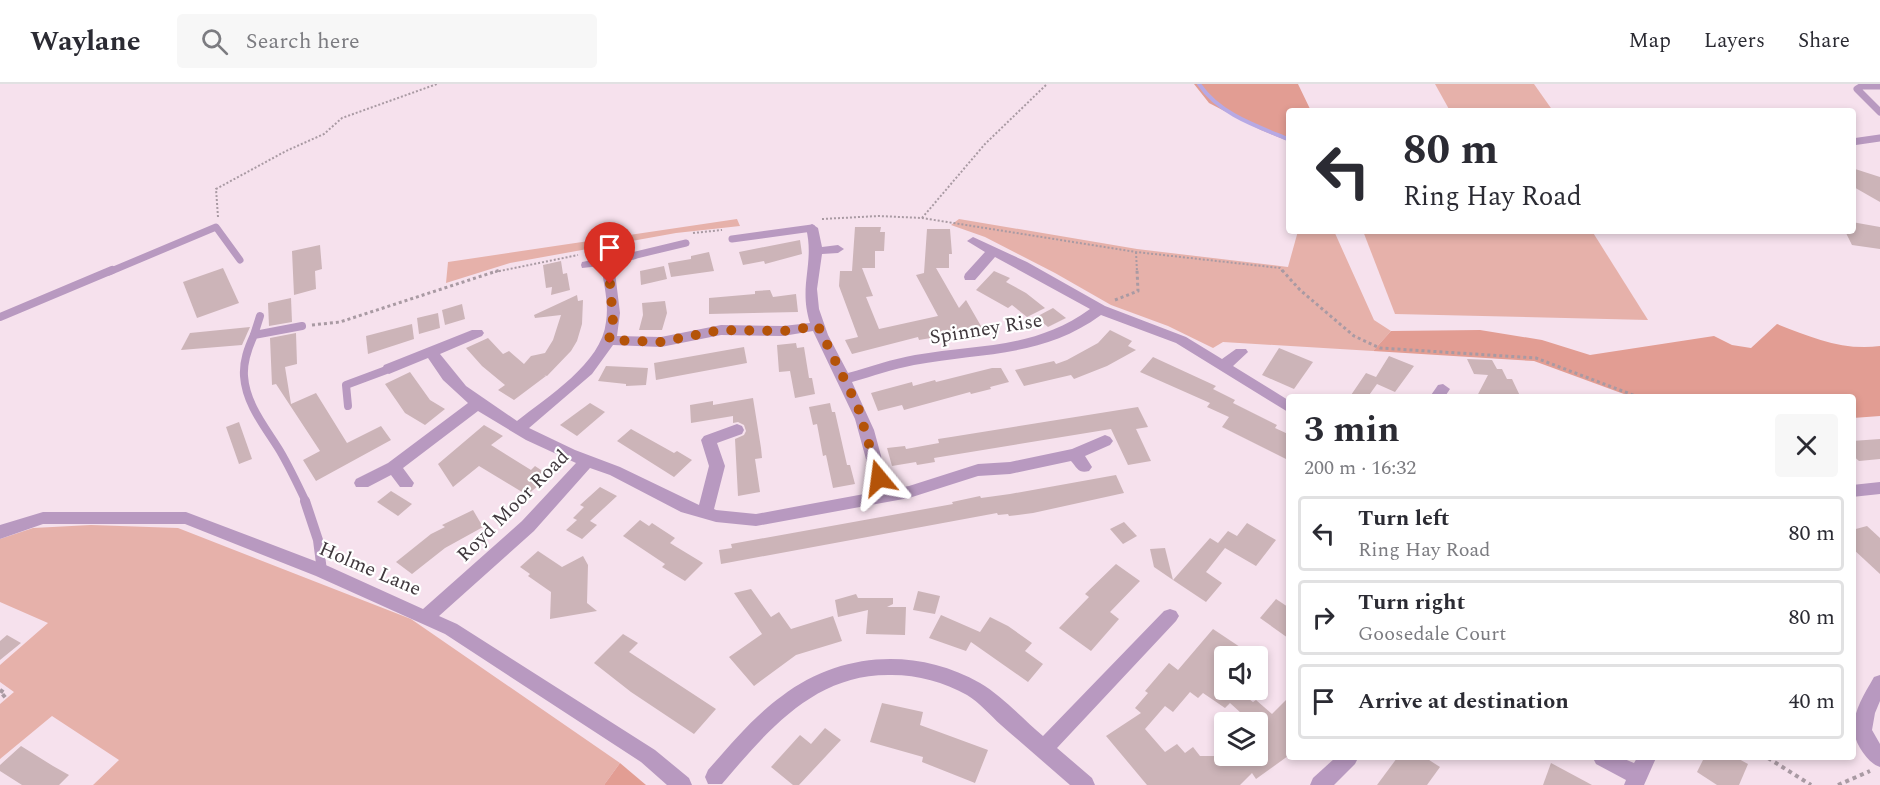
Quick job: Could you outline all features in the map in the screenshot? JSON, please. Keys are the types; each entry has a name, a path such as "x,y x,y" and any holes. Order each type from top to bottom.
{"street":[{"path":"812,228 818,251 810,299 818,326 864,423 884,496"},
{"path":"973,241 1022,265 1100,309 1181,340 1286,406"},
{"path":"818,251 838,249"},
{"path":"970,277 993,251"},
{"path":"587,265 632,256"},
{"path":"519,428 588,370 609,340 613,319 607,261"},
{"name":"Spinney Rise","path":"843,380 914,360 1013,349 1042,342 1079,325 1100,309"},
{"path":"609,340 661,342 721,330 783,331 818,326"},
{"path":"389,369 477,333"},
{"path":"1224,365 1241,352"},
{"path":"432,353 448,376 478,403 519,428 587,461"},
{"path":"363,483 393,467 478,403"},
{"path":"705,512 717,466 702,440 737,429"},
{"name":"Royd Moor Road","path":"426,617 528,526 587,461 615,471 671,502 734,519 756,520 923,489 978,470 1079,460 1105,441"},
{"path":"393,467 406,483"},
{"path":"1856,491 1880,488"},
{"name":"Holme Lane","path":"0,532 43,518 186,518 322,571 451,630 648,756 682,785"},
{"path":"1044,748 1170,616"},
{"path":"715,777 774,714 801,692 847,671 880,666 913,667 960,682 988,700 1085,785"},
{"path":"1880,683 1861,720 1861,727 1867,744 1880,758"},
{"path":"1320,785 1346,760"},
{"path":"1606,760 1636,780 1645,760"}],"lane":[{"path":"1879,86 1862,86 1857,89 1880,112"},
{"path":"1856,141 1880,138"},
{"path":"0,317 216,227 240,260"},
{"path":"732,238 812,228"},
{"path":"632,256 686,243"},
{"path":"260,316 245,356 244,379 251,404 291,469 319,540 322,571"},
{"path":"254,334 302,326"},
{"path":"348,406 346,385 389,369"}],"path":[{"path":"216,227 218,220 216,189 286,151 324,134 342,118 437,84"},
{"path":"922,218 985,144 1047,84"},
{"path":"1100,309 1107,303 1138,291 1136,252"},
{"path":"0,690 6,694 0,699"},
{"path":"1771,760 1810,785"},
{"path":"1838,785 1880,767"}],"shaded area":[{"path":"1194,84 1298,84 1310,108 1286,108 1286,140 1209,103"},
{"path":"1435,84 1534,84 1551,108 1448,108"},
{"path":"737,219 740,226 676,233 510,263 446,283 448,262"},
{"path":"959,219 1137,249 1288,267 1297,234 1335,234 1374,320 1391,331 1373,351 1223,342 1213,348 1168,326 1111,305 985,237 951,225"},
{"path":"1364,234 1594,234 1648,320 1395,314"},
{"path":"1777,324 1840,345 1880,346 1880,416 1856,418 1856,394 1624,394 1534,361 1373,351 1391,331 1480,330 1542,340 1590,355 1714,336 1732,345 1751,348"},
{"path":"91,525 178,528 411,619 620,763 604,785 93,785 119,760 52,716 0,759 0,704 14,692 0,682 0,665 48,623 0,602 0,539 33,528"},
{"path":"620,763 646,785 604,785"}],"building":[{"path":"1856,169 1880,177 1880,202 1856,188"},
{"path":"1856,223 1880,227 1880,249 1852,245 1846,234 1856,234"},
{"path":"855,227 881,227 880,232 885,232 884,251 875,251 875,268 862,268 873,296 866,297 879,329 938,316 916,275 924,273 927,229 950,229 952,254 949,254 949,268 936,268 959,308 966,300 985,333 969,337 966,332 919,340 918,337 852,354 845,340 858,337 839,286 840,271 852,271"},
{"path":"800,240 802,254 765,264 764,261 743,265 739,252"},
{"path":"320,245 322,269 315,271 316,289 294,295 292,251"},
{"path":"709,252 714,271 671,277 668,263 691,259 691,256"},
{"path":"561,261 563,274 567,273 570,290 551,295 552,287 546,288 543,265"},
{"path":"664,266 667,279 641,285 640,271"},
{"path":"223,268 239,303 197,318 183,282"},
{"path":"994,271 1010,278 1006,282 1026,293 1045,308 1027,317 1012,305 1008,308 976,290"},
{"path":"770,290 773,297 796,294 798,312 709,314 709,298 755,294 755,291"},
{"path":"577,295 578,301 583,300 582,324 571,351 547,376 544,375 546,376 514,400 498,390 505,385 482,366 466,348 488,338 503,354 509,351 524,364 531,356 545,353 553,340 561,315 535,318 534,315"},
{"path":"291,298 292,322 269,326 268,303"},
{"path":"665,301 667,313 662,330 639,330 643,315 642,303"},
{"path":"462,304 465,319 445,325 442,310"},
{"path":"1053,308 1066,318 1048,327 1036,317"},
{"path":"438,313 440,328 419,334 417,318"},
{"path":"412,324 414,339 368,354 366,336"},
{"path":"250,327 242,345 181,350 190,333"},
{"path":"1110,330 1132,341 1128,346 1136,350 1107,366 1074,379 1071,375 1024,386 1015,370 1054,361 1056,364 1067,360 1098,343"},
{"path":"296,333 297,364 285,367 291,404 316,393 347,443 381,426 391,440 316,481 303,460 320,451 276,384 272,385 270,338"},
{"path":"796,343 797,348 804,347 809,378 812,378 815,394 795,398 790,371 779,372 777,345"},
{"path":"744,347 747,363 656,380 654,363"},
{"path":"1279,348 1313,362 1294,389 1262,375"},
{"path":"1389,356 1414,366 1395,392 1377,384 1370,394 1352,394 1366,373 1376,377"},
{"path":"1153,357 1216,386 1213,389 1235,400 1233,403 1277,425 1275,428 1286,433 1286,459 1222,427 1229,417 1207,407 1210,403 1140,372"},
{"path":"1467,359 1492,360 1497,369 1502,369 1507,379 1512,379 1519,394 1478,394 1488,375 1474,374"},
{"path":"606,366 648,368 646,385 626,386 626,384 598,381"},
{"path":"992,368 1001,368 1009,382 990,387 991,389 971,394 970,392 904,410 902,405 878,411 871,393 912,382 913,386 935,380 936,382"},
{"path":"410,372 430,400 445,409 425,425 405,413 385,384"},
{"path":"753,398 762,458 755,459 760,492 738,496 735,439 744,435 746,431 744,425 738,422 733,423 733,416 691,423 690,405 713,401 713,405"},
{"path":"590,403 605,412 577,436 560,425"},
{"path":"830,403 832,412 835,412 847,465 850,465 855,484 833,488 826,455 823,456 817,424 813,425 809,407"},
{"path":"1138,407 1148,427 1136,429 1151,461 1128,465 1111,429 934,458 935,462 917,465 916,462 892,466 887,448 905,446 906,449 939,443 938,439"},
{"path":"239,422 252,459 239,464 226,427"},
{"path":"484,425 503,436 491,445 531,470 535,466 550,476 527,495 479,466 453,487 438,464"},
{"path":"631,429 674,453 677,451 692,460 674,477 617,441"},
{"path":"1880,439 1880,459 1859,461 1856,458 1856,441"},
{"path":"1116,475 1124,493 1033,513 1009,516 997,513 721,564 719,550 732,548 731,544 953,504 952,502 980,496 981,498 1010,494"},
{"path":"600,487 617,496 590,521 597,525 582,539 566,530 577,520 573,518 584,507 580,505"},
{"path":"391,491 412,504 398,516 377,502"},
{"path":"473,510 483,527 445,548 412,574 396,562 431,534 445,527 442,525"},
{"path":"640,520 649,526 652,523 675,538 670,543 703,563 685,581 662,567 665,564 623,536"},
{"path":"1124,522 1137,536 1123,544 1110,529"},
{"path":"1247,523 1276,540 1256,566 1225,548 1206,572 1222,583 1206,602 1173,580 1210,538 1218,543 1228,531 1237,536"},
{"path":"1867,526 1880,538 1880,574 1856,552 1856,529"},
{"path":"1165,548 1173,580 1154,567 1150,549"},
{"path":"538,551 562,567 583,556 588,565 587,603 597,611 550,619 551,592 528,576 530,574 520,567"},
{"path":"1116,564 1140,581 1110,612 1119,619 1091,651 1059,628 1089,597 1085,594"},
{"path":"751,589 771,617 779,612 791,629 833,616 842,641 796,655 754,686 729,657 762,634 734,593"},
{"path":"918,591 940,596 935,614 913,610"},
{"path":"856,594 858,598 893,598 893,604 887,607 906,607 905,635 866,634 868,610 838,617 835,600"},
{"path":"1276,599 1286,606 1286,637 1260,618"},
{"path":"941,615 980,632 990,617 1008,626 1032,643 1025,651 1043,664 1028,682 971,642 966,651 929,638"},
{"path":"1213,629 1238,646 1214,646 1214,700 1250,700 1253,702 1256,700 1272,714 1286,700 1286,757 1256,779 1252,773 1240,785 1147,785 1106,736 1141,713 1135,708 1148,693 1145,691 1169,663 1178,670","holes":["1190,692 1198,698 1203,693 1225,708 1230,703 1240,712 1268,712 1268,766 1214,766 1214,756 1200,756 1193,747 1185,753 1177,744 1165,752 1145,729 1165,706 1173,712"]},
{"path":"623,634 638,643 629,652 716,709 694,734 631,692 594,663"},
{"path":"7,635 21,643 0,660 0,641"},
{"path":"882,703 923,712 920,725 988,750 975,783 922,762 923,757 870,742"},
{"path":"825,728 841,740 799,785 793,785 771,767 800,735 811,744"},
{"path":"21,746 69,775 59,785 22,785 0,771 0,765"},
{"path":"1396,760 1429,760 1440,767 1427,785 1377,785"},
{"path":"1703,760 1741,760 1748,764 1739,785 1717,785 1697,772"},
{"path":"1551,763 1592,785 1543,785"}],"waterway":[{"path":"1199,84 1217,103 1239,118 1286,138"}],"route":[{"path":"610,284 613,319 609,340 661,342 721,330 762,332 818,326 858,407 879,478"}]}
